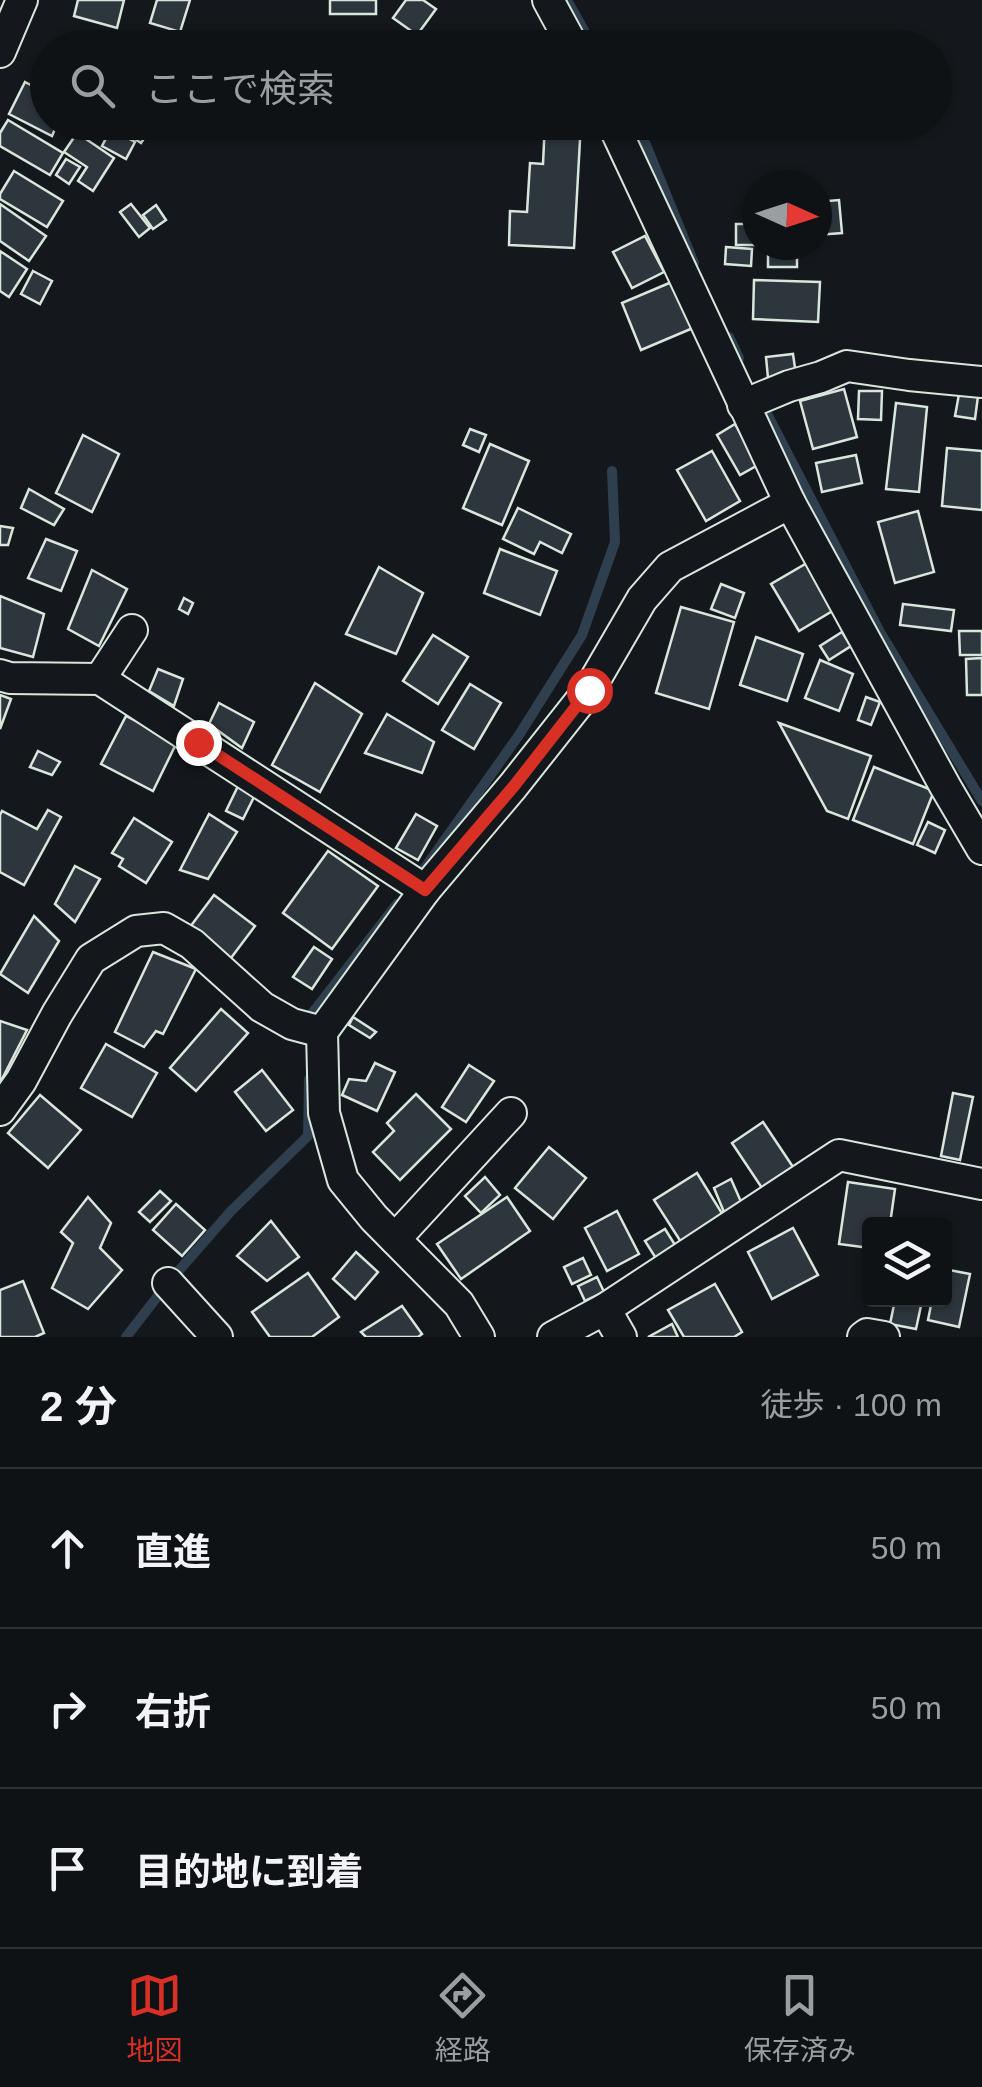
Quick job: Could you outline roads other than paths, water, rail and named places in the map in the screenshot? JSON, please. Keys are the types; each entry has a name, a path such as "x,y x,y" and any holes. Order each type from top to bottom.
{"street":[{"path":"0,52 22,0"},
{"path":"548,0 564,30"},
{"path":"620,140 790,503 982,848"},
{"path":"744,405 847,366 982,382"},
{"path":"307,1028 514,786 589,690 642,599 670,567 790,503"},
{"path":"100,679 132,630"},
{"path":"0,674 10,678 100,679 425,890"},
{"path":"0,1110 21,1081 91,959 136,931 164,928 192,944 262,1007 307,1028"},
{"path":"307,1028 324,1113 344,1180 374,1218 459,1304 478,1337"},
{"path":"394,1239 510,1113"},
{"path":"553,1337 605,1309 839,1155 982,1184"},
{"path":"168,1283 217,1337"},
{"path":"605,1309 621,1337"},
{"path":"863,1337 884,1337"}],"waterway":[{"path":"568,2 584,30"},
{"path":"644,140 694,263"},
{"path":"729,337 739,358"},
{"path":"763,406 880,632 982,801"},
{"path":"422,872 519,735 582,635 615,542 612,471"},
{"path":"310,1027 310,1016 397,904"},
{"path":"126,1337 231,1211 308,1136 309,1079"}]}
